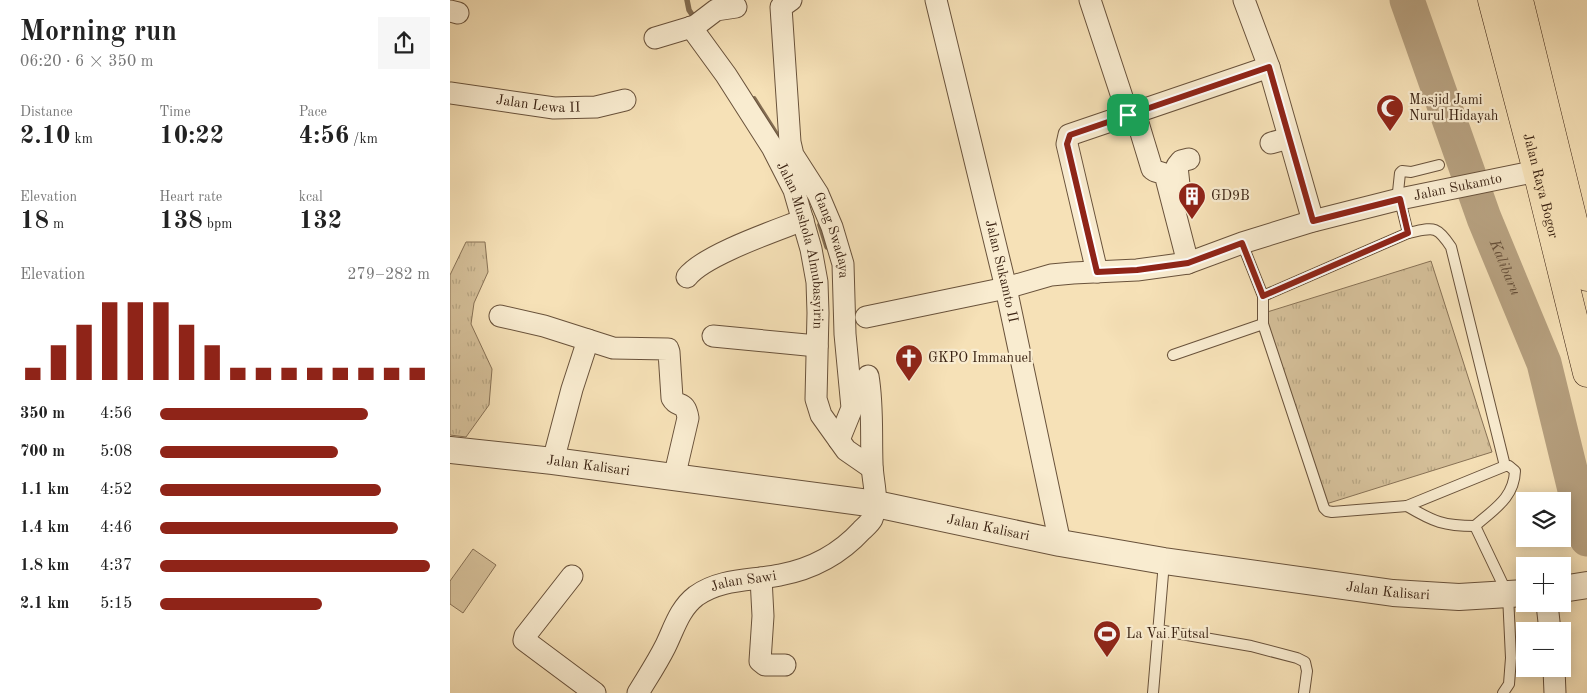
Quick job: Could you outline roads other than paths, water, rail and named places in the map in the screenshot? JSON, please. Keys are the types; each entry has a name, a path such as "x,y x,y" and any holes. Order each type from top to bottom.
{"highway":[{"name":"Jalan Raya Bogor","path":"1492,0 1548,168 1587,277"},
{"name":"Jalan Raya Bogor","path":"1519,0 1548,168 1586,364"}],"street":[{"name":"Jalan Sukamto II","path":"936,0 1006,288 1060,543"},
{"path":"1090,0 1152,169 1165,174 1188,263"},
{"path":"1244,0 1269,67 1280,140 1313,221"},
{"name":"Gang Swadaya","path":"786,3 793,155 818,194 832,227 843,264 845,334 852,408 839,440"},
{"path":"655,38 695,25 716,10 736,7"},
{"name":"Jalan Mushola Almubasyirin","path":"695,25 772,147 794,190 816,274 818,299 816,399 821,415 846,450 872,468"},
{"path":"1097,272 1067,144 1070,135 1269,67"},
{"name":"Jalan Lewa II","path":"450,94 554,108 596,107 625,100"},
{"path":"1174,204 1180,196 1177,166 1181,161 1190,159"},
{"name":"Jalan Sukamto","path":"866,318 1006,288 1051,275 1137,270 1188,263 1242,243 1313,221 1400,199 1548,168"},
{"path":"687,277 699,265 715,257 803,220"},
{"path":"500,316 544,326 613,348 668,349 672,398 676,403 683,405 687,409 688,418 674,478"},
{"path":"713,336 817,346"},
{"path":"553,461 572,389 588,340"},
{"path":"868,376 872,411 872,504"},
{"name":"Jalan Kalisari","path":"450,450 553,461 872,504 1060,543 1164,561 1410,594 1459,597 1516,594"},
{"name":"Jalan Sawi","path":"638,693 665,648 678,616 689,602 703,592 731,581 800,571 822,561 852,540 872,520 872,504"},
{"path":"572,576 525,636 524,640 595,693"},
{"path":"761,578 763,616 760,661 765,665 785,665"},
{"path":"1571,588 1587,585"},
{"path":"1554,677 1555,693"}],"lane":[{"path":"1408,233 1398,192 1400,173 1402,171 1411,172 1439,165"},
{"path":"1263,296 1408,233 1431,229 1438,230 1451,247 1505,466"},
{"path":"1242,243 1263,296 1263,324 1324,508 1327,511 1407,506 1505,466 1509,466 1515,471 1513,487 1506,500 1475,526 1442,524 1407,506"},
{"path":"1173,355 1263,324"},
{"path":"1475,526 1516,594 1509,684 1503,693"},
{"path":"1153,693 1164,561"},
{"path":"1158,630 1251,646 1297,658 1305,662 1308,671 1304,693"}],"waterway":[{"path":"687,0 689,10 695,19"},
{"name":"Kalibaru","path":"1407,0 1484,218 1544,363 1587,539"},
{"path":"754,99 780,140"},
{"path":"820,225 827,247"}],"place":[{"name":"Masjid Jami Nurul Hidayah","path":"1390,132"},
{"name":"GD9B","path":"1192,220"},
{"name":"GKPO Immanuel","path":"909,382"},
{"name":"La Vai Futsal","path":"1107,658"}]}
